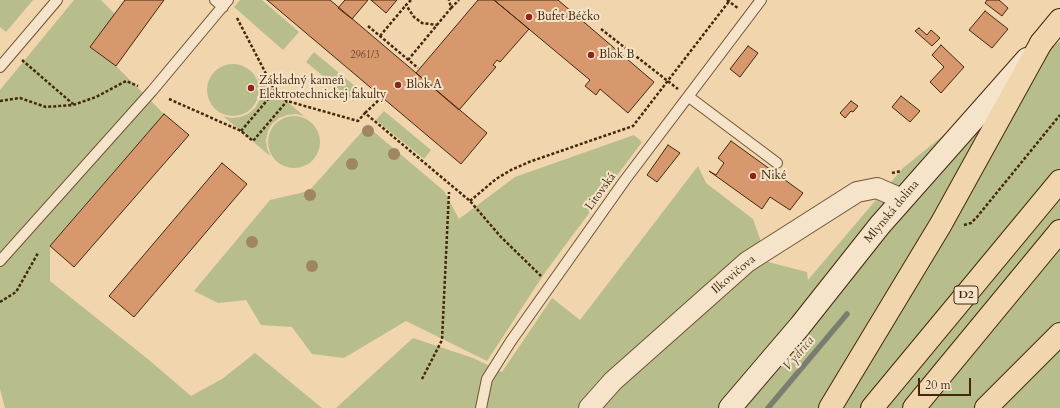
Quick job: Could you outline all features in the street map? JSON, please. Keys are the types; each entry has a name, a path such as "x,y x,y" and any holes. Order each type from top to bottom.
{"main road":[{"name":"Mlynská dolina","path":"730,408 800,326 902,199 1060,20"},
{"path":"830,408 941,224 1041,43"},
{"name":"D2","path":"872,408 1060,181"},
{"name":"D2","path":"914,408 1060,231"},
{"path":"986,408 1060,334"}],"street":[{"name":"Ilkovičova","path":"589,408 613,381 747,262 857,192 877,188 902,199"}],"lane":[{"path":"0,67 57,0"},
{"name":"Litovská","path":"481,408 487,379 510,341 621,187 761,0"},
{"path":"0,261 152,91 222,2"},
{"path":"688,97 777,162"}],"path":[{"path":"380,36 411,0"},
{"path":"449,0 451,8"},
{"path":"408,60 459,0"},
{"path":"470,201 496,179 511,170 529,162 633,126 730,0"},
{"path":"406,5 414,17 422,23 437,25"},
{"path":"237,18 275,91 287,101 358,121 381,98"},
{"path":"368,26 418,68"},
{"path":"601,29 667,81"},
{"path":"13,52 73,105"},
{"path":"0,101 20,98 46,107 73,105 96,97 126,81 152,91"},
{"path":"241,131 275,91"},
{"path":"169,99 241,131 252,141 287,101"},
{"path":"365,113 470,201 501,237 541,277 551,283"},
{"path":"941,224 960,226 971,223 1060,115"},
{"path":"422,379 442,340 449,192"},
{"path":"0,302 16,292 38,253"}],"green space":[{"path":"0,0 33,0 6,32 0,27"},
{"path":"74,0 101,0 115,14 90,47 116,66 164,114 50,246 50,281 149,360 191,396 222,379 255,353 322,408 5,408 0,389 0,90"},
{"path":"240,0 262,0 299,32 283,50 234,7"},
{"path":"1060,41 1060,408 336,408 413,338 473,358 502,372 552,298 580,320 698,166 706,183 753,219 768,262 807,272 808,280 903,168"},
{"path":"314,52 362,92 353,101 306,62"},
{"path":"228,64 238,64 247,68 255,76 259,85 259,95 255,104 247,112 238,116 228,116 219,112 211,104 207,95 207,85 211,76 219,68"},
{"path":"257,76 304,116 296,114 287,115 279,118 272,124 268,131 266,140 270,156 223,116 231,118 240,117 248,114 255,108 259,101 261,92"},
{"path":"384,111 431,150 424,159 376,120"},
{"path":"289,116 299,116 308,120 316,128 320,137 320,147 316,156 308,164 299,168 289,168 280,164 272,156 268,147 268,137 272,128 280,120"},
{"path":"367,126 444,191 459,219 515,177 634,135 642,142 546,271 487,361 406,321 344,358 312,354 292,327 261,325 246,300 218,303 194,291 270,200 309,191"}],"building":[{"path":"125,0 164,0 116,66 90,47"},
{"name":"Blok A","path":"267,0 330,0 487,133 461,164"},
{"path":"345,0 368,0 352,19 338,8"},
{"path":"371,0 397,0 386,13"},
{"path":"478,0 494,0 529,29 500,62 497,60 493,65 496,67 459,110 416,73"},
{"name":"Blok B","path":"494,0 558,0 654,82 628,113 600,89 596,95 585,86 590,80"},
{"path":"987,0 999,0 1008,8 1002,16 985,3"},
{"path":"985,11 1008,29 992,48 969,30"},
{"path":"919,28 927,35 931,30 940,38 932,46 915,31"},
{"path":"941,45 964,67 941,93 930,82 944,67 932,55"},
{"path":"748,46 758,53 740,77 730,69"},
{"path":"901,96 920,111 910,122 892,107"},
{"path":"851,101 858,106 845,118 840,113"},
{"path":"164,114 189,135 74,267 50,246"},
{"path":"731,141 803,193 790,210 770,197 762,209 709,171 716,175 724,163 718,158"},
{"path":"668,145 680,153 657,182 647,175"},
{"path":"222,163 247,184 134,317 109,296"}],"waterway":[{"name":"Vydrica","path":"768,408 847,314"}],"place":[{"name":"Bufet Béčko","path":"529,17"},
{"name":"Blok B","path":"591,55"},
{"name":"Blok A","path":"398,85"},
{"name":"Základný kameň Elektrotechnickej fakulty","path":"251,88"},
{"name":"Niké","path":"753,176"}]}
